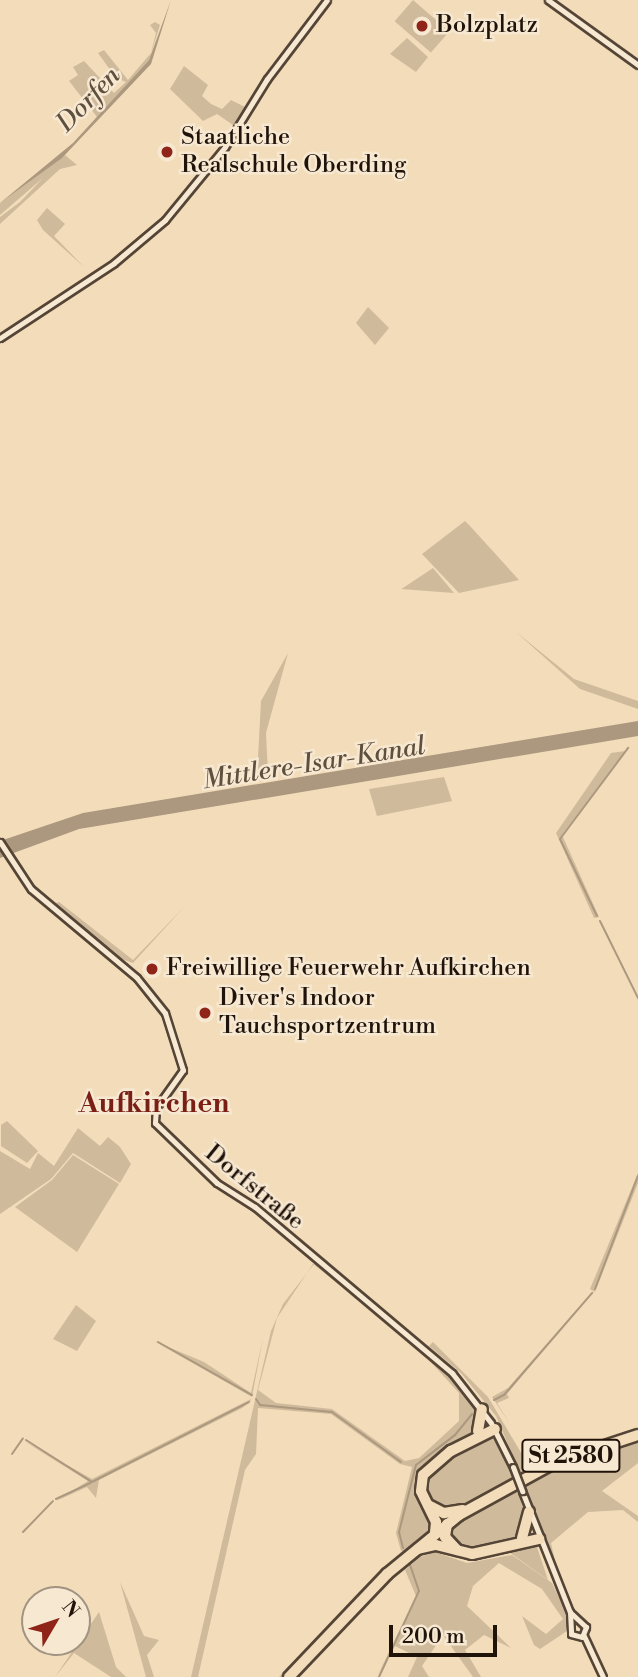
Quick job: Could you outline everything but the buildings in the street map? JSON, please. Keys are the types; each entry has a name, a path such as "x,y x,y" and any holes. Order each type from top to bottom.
{"highway":[{"path":"474,1435 482,1409"},
{"name":"St 2580","path":"435,1532 420,1487 425,1472 474,1435 493,1426"},
{"name":"St 2580","path":"289,1677 411,1552 435,1532 470,1508 555,1462 638,1435"},
{"name":"St 2580","path":"426,1503 444,1513 470,1508"},
{"path":"518,1540 529,1512"},
{"path":"447,1524 445,1537 459,1552"},
{"path":"411,1552 436,1545 476,1554 538,1536"}],"street":[{"path":"0,338 130,251 207,171 327,0"},
{"path":"548,0 638,65"},
{"name":"Dorfstraße","path":"0,842 10,861 44,901 142,983 165,1013 183,1070 156,1108 155,1123 217,1183 255,1207 339,1281 443,1364 482,1409"},
{"path":"482,1409 513,1467 546,1560 570,1612 571,1634 581,1637 601,1677"},
{"path":"570,1612 586,1627 581,1637"},
{"path":"572,1625 579,1622"}],"shaded area":[{"path":"171,0 151,64 62,158 0,203 73,143 149,60"},
{"name":"Bolzplatz","path":"413,0 449,31 431,53 395,21"},
{"path":"155,22 160,25 149,60 97,117 69,81 78,75 73,67 84,61 114,93 126,82 116,78 98,53 104,50 128,80 151,53 156,33 150,25"},
{"path":"407,38 428,57 416,72 390,54"},
{"path":"184,66 208,85 202,96 211,104 222,109 231,100 247,108 236,127 217,114 203,121 170,89"},
{"path":"65,155 77,165 60,169 0,224 0,217 20,202 43,178 0,215 0,203"},
{"path":"47,208 65,224 54,236 84,267 43,230 37,220"},
{"path":"368,307 389,328 375,345 356,323"},
{"path":"465,521 519,580 459,593 422,554"},
{"path":"433,568 454,593 401,589 403,588"},
{"path":"516,632 574,679 638,701 638,709 580,689"},
{"path":"288,653 266,733 268,775 257,777 261,701"},
{"path":"638,721 638,736 79,829 0,858 0,841 83,813"},
{"path":"625,751 562,835 599,917 594,918 556,833 611,753"},
{"path":"444,777 452,801 377,816 369,789"},
{"path":"59,902 133,960 185,906 133,963 113,956 53,904"},
{"path":"7,1121 38,1151 27,1163 1,1146 1,1125"},
{"path":"78,1128 100,1146 108,1137 120,1147 131,1164 120,1183 73,1153 51,1179 0,1214 0,1151 30,1169 38,1153 54,1166"},
{"path":"73,1155 119,1184 77,1252 15,1207 52,1180"},
{"path":"638,1173 638,1183 595,1292 590,1289"},
{"path":"314,1264 449,1372 477,1408 477,1430 421,1473 431,1529 408,1552 401,1551 396,1533 412,1467 400,1464 331,1414 258,1408 256,1454 245,1470 198,1677 191,1677 271,1331 283,1304 307,1273 277,1318 258,1390 276,1403 332,1409 405,1461 419,1458 459,1421 459,1393 417,1347"},
{"path":"592,1292 507,1394 509,1398 497,1403 510,1424 492,1397 508,1388"},
{"path":"76,1305 96,1321 77,1351 53,1339"},
{"path":"263,1338 252,1397 154,1341 204,1362 251,1393"},
{"path":"433,1342 488,1397 529,1466 638,1433 534,1469 450,1511 433,1507 423,1487 433,1466 491,1434 511,1471 518,1468 496,1416 461,1373 429,1346"},
{"path":"251,1399 242,1408 99,1480 96,1498 87,1487 56,1501 88,1481 24,1441 92,1479"},
{"path":"638,1438 638,1463 602,1491 638,1516 638,1522 623,1510 588,1512 551,1543 558,1575 525,1489 519,1492 526,1520 519,1537 470,1552 449,1540 448,1529 475,1508 560,1463"},
{"path":"536,1544 548,1580 509,1552 471,1561 430,1551 410,1559 428,1548 458,1554"},
{"path":"404,1552 283,1677 279,1677 362,1589"},
{"path":"435,1552 467,1563 512,1555 552,1583 569,1618 567,1631 540,1649 534,1645 522,1616 546,1634 563,1619 542,1589 499,1563 473,1586 467,1606 511,1648 484,1635 465,1650 481,1677 473,1677 443,1635 422,1666 429,1677 408,1677 417,1657 395,1646 377,1677 416,1596 405,1570 420,1557"},
{"path":"120,1582 144,1636 159,1640 147,1655 154,1677 146,1677"},
{"path":"99,1612 116,1667 126,1677 111,1677 79,1656 91,1656 91,1624"}],"waterway":[{"path":"597,916 560,839 628,748"},
{"path":"600,921 638,998"},
{"path":"595,1289 638,1176"},
{"path":"494,1400 504,1395 592,1293"},
{"path":"158,1342 252,1395"},
{"path":"256,1399 260,1405 332,1412 401,1462"},
{"path":"26,1440 92,1482 249,1402"},
{"path":"403,1548 399,1532 416,1465 455,1435 472,1414"},
{"path":"12,1454 23,1438"},
{"path":"56,1499 90,1483"},
{"path":"23,1532 53,1501"},
{"path":"379,1677 419,1591 410,1565"}],"place":[{"name":"Bolzplatz","path":"422,26"},
{"name":"Staatliche Realschule Oberding","path":"167,152"},
{"name":"Freiwillige Feuerwehr Aufkirchen","path":"152,969"},
{"name":"Diver's Indoor Tauchsportzentrum","path":"205,1013"}],"district":[{"name":"Aufkirchen","path":"154,1104"}],"water label":[{"name":"Dorfen","path":"89,100"},
{"name":"Mittlere-Isar-Kanal","path":"314,764"}]}
